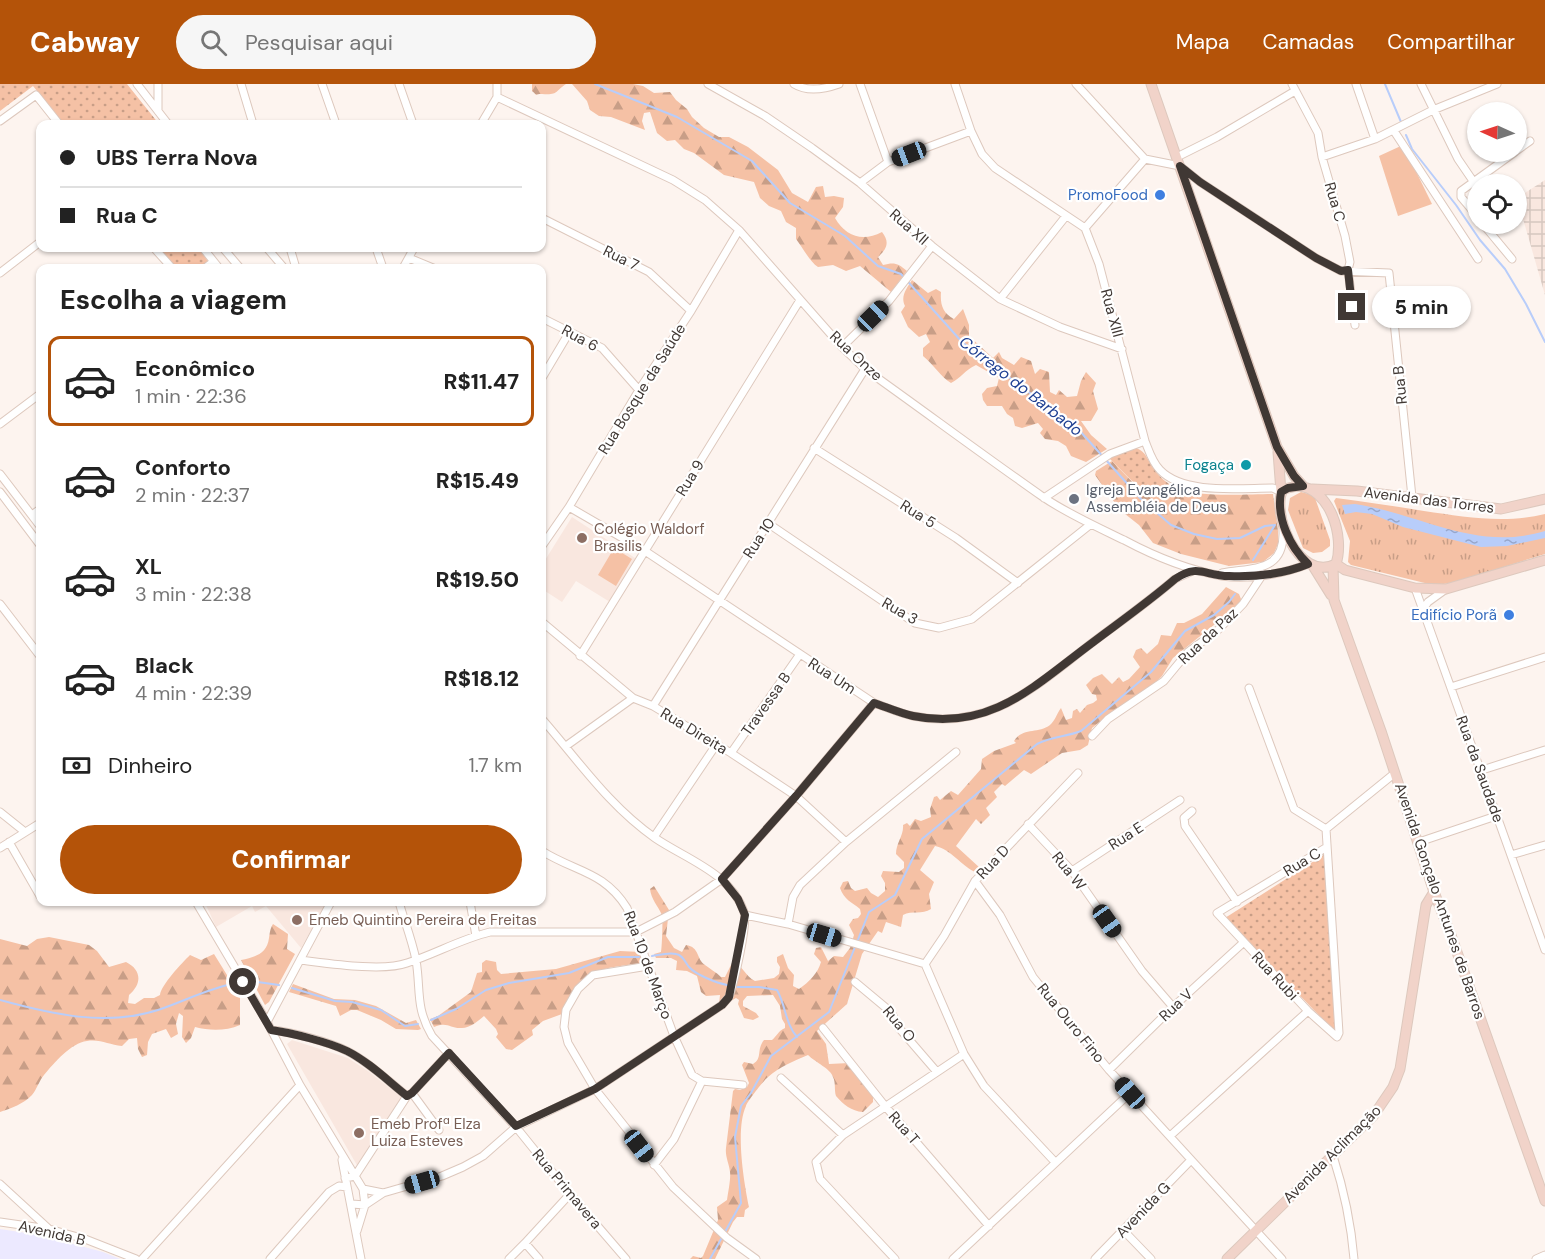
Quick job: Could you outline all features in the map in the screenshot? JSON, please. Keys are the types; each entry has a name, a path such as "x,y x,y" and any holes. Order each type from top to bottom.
{"main road":[{"name":"Avenida Gonçalo Antunes de Barros","path":"1151,84 1277,447 1294,476 1324,502 1335,524 1340,550 1335,565 1334,600"},
{"name":"Avenida Gonçalo Antunes de Barros","path":"1277,447 1284,524 1294,549 1320,575 1334,600 1419,842 1434,892 1545,1201"},
{"path":"1281,492 1288,488 1308,488"},
{"name":"Avenida das Torres","path":"1308,488 1357,491 1501,508 1545,499"},
{"path":"1310,565 1335,565 1345,570 1416,588 1446,589 1545,560"},
{"name":"Avenida Aclimação","path":"1227,1259 1374,1115 1393,1087 1400,1069 1426,905 1434,892"}],"street":[{"path":"137,84 165,120"},
{"path":"158,84 158,111"},
{"path":"241,84 252,120"},
{"path":"322,84 335,120"},
{"path":"399,84 412,120"},
{"path":"484,120 497,97 497,84"},
{"name":"Rua XII","path":"708,84 765,116 860,183 932,246 1000,299 1060,327 1122,349"},
{"path":"794,84 798,87 824,90 839,84"},
{"path":"860,84 888,162"},
{"path":"955,84 971,131 982,154 995,168 1085,228 1145,159"},
{"path":"1076,84 1145,159 1179,161 1294,87"},
{"path":"1356,84 1375,139"},
{"path":"1421,84 1458,159 1468,174"},
{"path":"1322,157 1375,139 1480,87 1497,84"},
{"name":"Rua C","path":"1294,87 1318,133 1322,157 1345,236 1350,262 1348,270 1355,325"},
{"path":"0,121 36,95 56,120"},
{"name":"Rua Onze","path":"497,97 543,120"},
{"name":"Rua Onze","path":"546,122 673,180 705,200 739,230 842,347 865,369 1044,498 1149,553 1197,570 1225,576 1295,570 1310,565"},
{"path":"860,183 888,162 971,131"},
{"path":"1394,131 1478,259"},
{"path":"1179,161 1200,182 1316,258 1341,271 1348,270"},
{"path":"1483,174 1500,162"},
{"path":"1467,188 1461,197 1467,204"},
{"path":"1000,299 1066,216"},
{"name":"Rua 7","path":"546,220 649,272 691,311"},
{"name":"Rua XIII","path":"1085,228 1093,245 1145,441 1155,464 1168,477 1180,483 1214,488 1273,488 1281,492"},
{"name":"Rua Bosque da Saúde","path":"546,540 691,311 739,230"},
{"path":"1491,234 1512,259"},
{"path":"0,273 36,245"},
{"path":"842,347 889,301 932,246"},
{"path":"158,252 168,264"},
{"path":"206,252 213,262 210,264"},
{"path":"226,252 237,264"},
{"path":"271,252 281,264"},
{"path":"405,264 412,252"},
{"path":"409,258 423,264"},
{"name":"Rua B","path":"1348,270 1389,273 1412,497"},
{"name":"Rua 9","path":"580,656 800,300"},
{"name":"Rua 6","path":"546,320 602,348 639,390"},
{"path":"546,371 570,331"},
{"name":"Rua 10","path":"653,706 865,369"},
{"path":"0,424 36,397"},
{"path":"1044,498 1110,454 1145,441"},
{"name":"Rua 5","path":"814,448 956,538 1018,583"},
{"path":"0,474 36,520"},
{"path":"1,497 36,539"},
{"name":"Rua Um","path":"569,507 645,551 874,703 912,716 964,717 994,710 1031,690 1175,579 1197,570"},
{"path":"32,515 36,512"},
{"name":"Rua 3","path":"769,524 897,612 915,622 939,628 972,619 1091,524"},
{"name":"Rua Onze","path":"1213,574 1260,568 1271,563 1278,556 1283,544 1284,524"},
{"name":"Rua da Paz","path":"1092,736 1108,719 1164,681 1188,652 1218,630 1243,604 1263,574"},
{"name":"Rua da Saudade","path":"1416,588 1479,771 1545,949"},
{"path":"1423,609 1428,602 1446,589"},
{"path":"0,604 36,651"},
{"name":"Rua Direita","path":"546,626 633,698 653,706 732,753 796,796 846,842"},
{"name":"Travessa B","path":"732,753 800,654"},
{"path":"1450,687 1545,657"},
{"path":"1249,688 1294,809 1326,829"},
{"path":"566,746 633,698"},
{"path":"300,960 373,966 404,964 476,936 503,932 636,932 675,912 722,879 874,703"},
{"path":"352,1204 365,1205 382,1193 442,1176 463,1167 483,1156 516,1126 595,1089 722,1005 729,997 745,915 738,899 722,879 654,837 606,796 546,724"},
{"path":"654,837 717,745"},
{"path":"1479,771 1545,750"},
{"path":"789,924 793,897 800,885 846,842 956,752"},
{"name":"Rua D","path":"926,964 975,881 1078,773"},
{"name":"Rua C","path":"1217,913 1327,847 1326,829 1395,773"},
{"name":"Rua E","path":"1072,871 1180,800"},
{"path":"1192,811 1184,818 1185,826 1237,902"},
{"path":"0,812 26,832"},
{"path":"1419,842 1496,816"},
{"name":"Rua W","path":"1028,824 1072,871 1142,971 1173,1007"},
{"path":"0,848 36,826"},
{"path":"9,842 36,889"},
{"path":"1511,855 1545,844"},
{"name":"Rua Rubi","path":"1217,913 1308,1011 1335,1037 1339,1036 1327,847"},
{"name":"Rua 10 de Março","path":"546,854 591,874 618,893 627,908 674,1036 692,1075 702,1080"},
{"name":"Rua Ouro Fino","path":"975,881 1000,915 1033,977 1109,1070 1282,1259"},
{"path":"198,906 267,1022 342,1158 363,1189 365,1205 357,1231"},
{"path":"267,1022 329,906"},
{"name":"Rua Primavera","path":"400,906 416,959 420,1009 424,1023 432,1036 516,1126 626,1259"},
{"path":"471,906 476,936"},
{"path":"745,915 789,924 926,964 964,1054 984,1086 1055,1162"},
{"name":"Rua V","path":"1109,1070 1244,942"},
{"path":"648,966 593,975 578,989 566,1010 564,1027 568,1043 595,1089 673,1187 727,1238 756,1259"},
{"name":"Rua O","path":"855,982 891,1012 899,1028 938,1072"},
{"path":"1170,1136 1308,1011"},
{"name":"Rua T","path":"823,1028 885,1106 989,1226"},
{"path":"271,1030 347,1051 410,1094 439,1130"},
{"path":"345,1178 355,1176 410,1094 449,1053"},
{"path":"895,1259 820,1179 816,1162 843,1136 964,1054"},
{"path":"781,1078 843,1136"},
{"path":"654,1165 674,1139 702,1080 743,1085"},
{"path":"142,1259 300,1085"},
{"path":"953,1259 1130,1093"},
{"path":"1333,1156 1350,1220 1354,1259"},
{"path":"342,1158 361,1259"},
{"name":"Avenida G","path":"1095,1259 1191,1160"},
{"path":"0,1184 49,1229"},
{"path":"270,1259 329,1192 339,1186 346,1187"},
{"path":"363,1189 382,1193"},
{"path":"509,1259 570,1194"},
{"name":"Avenida B","path":"0,1222 49,1229 85,1239 136,1259"},
{"path":"1124,1231 1151,1259"},
{"path":"525,1243 539,1259"},
{"path":"1536,1259 1545,1255"}],"shaded area":[{"path":"1545,180 1545,295 1527,233 1527,192"},
{"name":"Colégio Waldorf Brasilis","path":"572,517 638,560 610,602 576,581 562,602 546,592 546,559"},
{"name":"Emeb Quintino Pereira de Freitas","path":"206,906 252,906 216,927"},
{"name":"Emeb Quintino Pereira de Freitas","path":"252,906 266,906 255,912"},
{"name":"Emeb Quintino Pereira de Freitas","path":"266,906 325,906 301,948"},
{"name":"Emeb Profª Elza Luiza Esteves","path":"292,1040 348,1058 402,1098 358,1167 287,1044"},
{"path":"0,1229 40,1235 103,1252 120,1259 0,1259"}],"green space":[{"path":"0,84 127,84 156,120 61,120 33,86 0,111"},
{"path":"532,84 566,84 554,93 536,95 532,91"},
{"path":"572,84 633,84 643,86 654,93 670,92 704,128 719,137 729,137 748,147 778,170 792,193 808,202 816,187 823,186 825,197 844,198 843,207 835,218 844,230 862,237 882,232 886,245 878,257 883,265 896,264 907,271 891,292 860,266 846,271 833,265 818,267 796,239 796,228 786,222 781,211 769,206 760,198 754,182 724,175 694,153 684,149 675,140 667,141 657,133 650,112 644,113 642,121 645,130 611,117 599,116 590,110 587,101"},
{"path":"1403,145 1432,204 1398,216 1379,156"},
{"path":"163,252 201,252 208,261 204,264 173,264"},
{"path":"912,280 928,293 936,289 941,292 943,308 954,319 963,309 969,325 969,336 993,358 999,352 1002,358 1014,365 1021,357 1031,361 1035,374 1040,369 1049,372 1050,392 1056,395 1059,390 1067,397 1077,396 1086,372 1096,383 1093,391 1098,409 1091,421 1081,421 1091,435 1107,449 1086,462 1071,456 1066,446 1058,441 1045,439 1040,433 1043,429 1038,423 1022,428 1015,426 1013,418 1002,406 987,406 983,400 982,394 987,388 997,386 999,378 976,365 951,383 947,380 923,356 923,348 930,342 926,334 919,337 908,327 901,312 905,306 903,299 905,292"},
{"path":"1136,448 1145,454 1161,477 1176,488 1165,496 1148,497 1109,458"},
{"path":"1112,461 1140,490 1165,496 1176,488 1209,494 1273,494 1278,531 1278,544 1274,553 1263,562 1229,566 1181,554 1153,543 1139,525 1120,510 1095,475 1096,471"},
{"path":"1301,492 1315,498 1330,540 1330,546 1322,552 1313,553 1303,548 1288,510 1290,498"},
{"path":"1336,498 1484,518 1515,519 1545,514 1545,554 1453,583 1433,585 1351,565 1348,562 1350,541 1334,501"},
{"path":"614,548 632,559 616,586 598,575"},
{"path":"1226,587 1239,594 1240,604 1173,658 1162,676 1148,690 1112,712 1092,728 1088,745 1080,750 1062,753 1031,774 1024,770 994,792 997,797 986,808 990,815 981,824 976,819 956,846 980,868 977,873 946,850 935,846 920,870 934,882 929,894 931,909 903,915 901,927 886,922 882,933 878,931 862,954 847,1004 817,1031 826,1044 829,1064 849,1063 873,1094 873,1102 863,1112 848,1107 836,1096 832,1074 808,1055 782,1067 768,1077 749,1100 741,1128 742,1156 749,1207 745,1210 744,1217 737,1217 733,1222 715,1259 690,1259 693,1256 701,1258 703,1256 718,1220 717,1207 727,1200 730,1169 726,1148 733,1091 747,1087 749,1083 742,1065 744,1062 753,1064 756,1062 764,1040 772,1040 785,1028 785,1024 780,1006 773,995 747,996 743,1001 743,1006 759,1017 753,1020 744,1018 738,1004 739,1000 736,998 722,1006 719,1004 720,995 706,996 701,992 697,976 687,971 676,970 677,961 671,958 656,958 654,954 661,952 662,917 650,889 654,886 669,910 666,936 674,948 682,952 686,945 694,948 702,963 721,977 725,977 733,961 755,981 774,978 779,974 780,967 777,957 783,954 788,968 794,975 793,986 799,989 813,977 820,966 821,962 814,954 816,948 821,947 828,961 834,956 843,957 850,948 854,935 849,925 861,914 860,909 842,892 840,888 843,882 848,881 855,891 867,888 878,897 885,891 885,883 881,876 883,871 899,872 904,868 904,862 896,854 903,825 907,823 910,826 915,819 921,821 931,817 930,809 934,797 937,796 940,800 951,791 958,795 981,769 982,759 994,751 1016,743 1014,741 1026,732 1050,725 1061,708 1066,720 1072,718 1073,711 1077,709 1080,713 1087,705 1097,700 1096,695 1092,694 1086,685 1093,678 1102,674 1112,684 1119,677 1123,682 1129,679 1140,667 1133,657 1136,650 1141,648 1147,654 1158,644 1161,635 1171,636 1177,623 1184,623 1202,614"},
{"path":"1325,854 1337,1034 1225,918"},
{"path":"273,924 288,934 287,949 295,954 269,1002 265,1005 241,960 255,956 266,948"},
{"path":"49,937 89,945 97,951 109,967 126,962 131,965 137,973 138,982 129,995 128,1003 135,1004 144,998 154,998 160,995 168,980 190,955 201,960 214,954 240,996 240,1025 218,1030 195,1027 191,1038 186,1043 182,1037 183,1016 179,1013 176,1024 178,1034 171,1038 166,1029 152,1034 148,1042 147,1055 142,1057 138,1049 137,1038 129,1039 122,1046 97,1041 75,1045 44,1075 29,1098 0,1112 0,939 27,946 37,939"},
{"path":"620,951 641,952 643,963 602,970 584,979 576,987 562,1014 543,1021 532,1030 533,1035 512,1050 506,1049 496,1037 498,1034 496,1029 484,1016 465,1028 446,1025 434,1027 430,1019 438,1016 471,992 477,973 482,972 482,963 486,960 496,962 497,970 501,974 556,969"},
{"path":"293,984 334,999 355,1000 376,1006 406,1023 416,1020 421,1029 396,1029 357,1010 351,1010 340,1016 336,1006 289,992"}],"water":[{"path":"1355,504 1472,534 1495,537 1519,536 1545,531 1545,538 1507,546 1481,547 1403,527 1372,514 1356,512 1345,514 1342,505"}],"waterway":[{"name":"Córrego do Barbado","path":"595,84 677,117 752,161 790,203 845,236 878,266 901,274 962,342 1079,430 1141,499 1171,525 1194,534 1217,539 1240,538 1265,526 1275,525"},
{"path":"1385,84 1401,122"},
{"path":"1406,135 1412,149 1480,240 1505,269 1545,342"},
{"path":"1253,560 1275,525"},
{"path":"710,1259 741,1203 735,1137 741,1106 751,1093 771,1056 829,1012 869,912 895,895 922,839 1037,744 1081,731 1151,672 1185,631 1214,615 1235,594"},
{"path":"652,956 670,953 678,955 696,973 727,985"},
{"path":"431,1020 456,1009 486,990 509,983 569,973 608,957 639,957"},
{"path":"251,981 279,985"},
{"path":"0,1000 59,1014 119,1018 158,1010 207,991 236,983"},
{"path":"737,987 777,990 790,1026 797,1037"},
{"path":"292,988 335,1001 352,1002 381,1010 405,1026 418,1024"}],"place":[{"name":"PromoFood","path":"1160,195"},
{"name":"Fogaça","path":"1246,465"},
{"name":"Igreja Evangélica Assembléia de Deus","path":"1074,499"},
{"name":"Colégio Waldorf Brasilis","path":"582,538"},
{"name":"Edifício Porã","path":"1509,615"},
{"name":"Emeb Quintino Pereira de Freitas","path":"297,920"},
{"name":"Emeb Profª Elza Luiza Esteves","path":"359,1133"}],"route":[{"path":"243,982 271,1030 347,1051 370,1066 407,1096 449,1053 516,1126 595,1089 722,1005 729,997 745,915 738,899 722,879 874,703 912,716 939,718 964,717 994,710 1031,690 1175,579 1188,572 1197,570 1225,576 1253,576 1295,570 1308,564 1291,544 1282,518 1280,497 1284,489 1303,486 1294,476 1277,447 1180,166 1200,182 1316,258 1341,271 1348,270 1352,307"}]}
